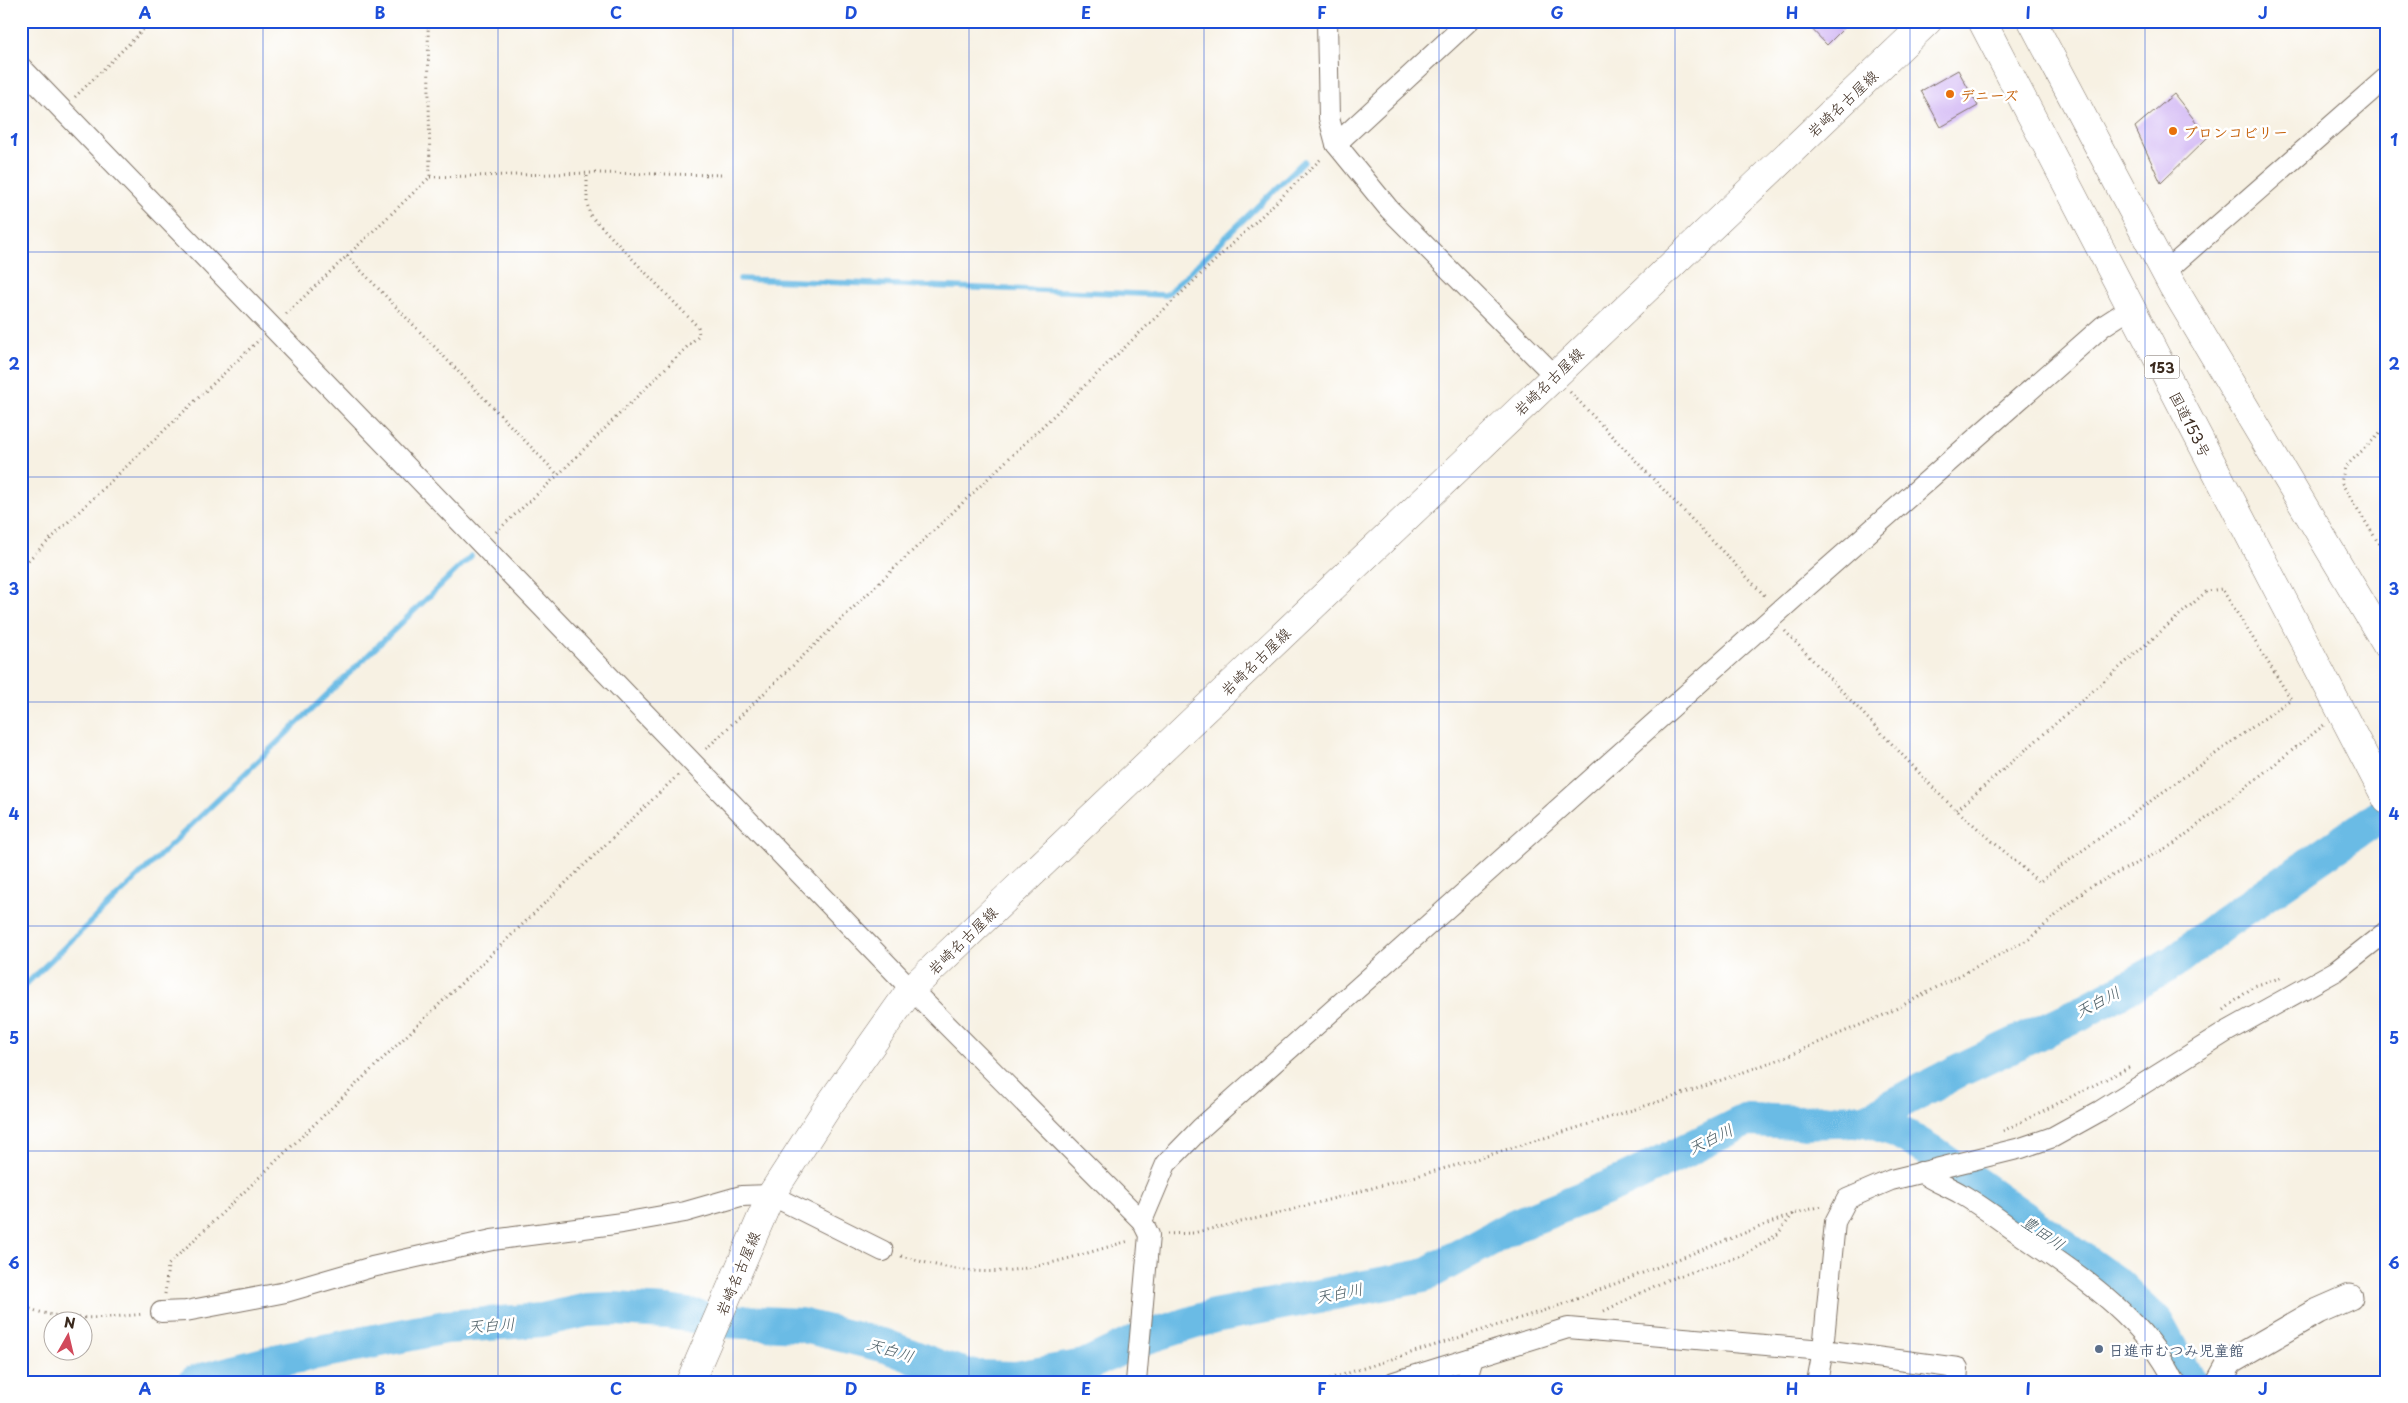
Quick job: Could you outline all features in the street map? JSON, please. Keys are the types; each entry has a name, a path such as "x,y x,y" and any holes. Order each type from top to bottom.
{"main road":[{"name":"岩崎名古屋線","path":"691,1380 771,1196 839,1090 911,989 1928,21"},
{"name":"国道153号","path":"1982,21 2387,800"},
{"path":"2032,21 2165,272 2387,646"}],"street":[{"path":"1327,21 1329,118 1336,144 1389,209 1554,376"},
{"path":"1336,144 1469,21"},
{"path":"21,67 1146,1234"},
{"path":"2165,272 2387,77"},
{"path":"1136,1382 1146,1234 1166,1164 1201,1128 1776,615 2103,326 2131,308"},
{"path":"1817,1382 1823,1350 1835,1222 1847,1198 1891,1180 1961,1161 2021,1148 2060,1133 2100,1111 2226,1032 2336,971 2387,932"},
{"path":"1925,1171 1933,1181 1961,1194 2096,1287 2124,1313 2151,1344 2175,1382"},
{"path":"161,1312 186,1312 286,1292 372,1267 492,1240 676,1214 740,1196 771,1196 883,1251"},
{"path":"2219,1382 2230,1362 2318,1311 2350,1297"},
{"path":"1394,1382 1568,1328 1823,1350 1958,1368 1956,1382"},
{"path":"1466,1382 1473,1358"}],"path":[{"path":"62,110 143,30 160,21"},
{"path":"428,21 430,177"},
{"path":"21,1305 59,1315 99,1319 161,1312 168,1265 1130,344 1336,144"},
{"path":"21,567 430,177 587,175 595,173 724,176"},
{"path":"482,544 558,475 699,335 698,327 590,215 587,203 587,175"},
{"path":"347,256 558,475"},
{"path":"1554,376 1764,596 1788,635 1957,810 2040,882 2291,699 2222,590 2207,591 1957,810"},
{"path":"2387,427 2344,467 2341,482 2387,558"},
{"path":"883,1251 944,1268 1002,1272 1048,1263 1146,1234 1193,1233 1280,1213 1467,1162 1688,1092 1780,1059 1886,1014 2029,939 2086,889 2174,844 2341,712"},
{"path":"2220,1013 2254,986 2284,976"},
{"path":"2000,1132 2137,1064"},
{"path":"1320,1382 1561,1305 1793,1214 1847,1198"},
{"path":"1586,1330 1603,1312 1667,1280 1744,1255 1778,1234 1793,1214"}],"building":[{"path":"1804,21 1824,22 1851,21 1827,45"},
{"path":"1958,70 1978,106 1941,127 1921,91"},
{"path":"2174,94 2208,137 2161,183 2135,127"}],"waterway":[{"path":"740,279 1166,295 1304,161"},
{"path":"21,989 471,556"},
{"name":"天白川","path":"195,1382 284,1359 446,1327 542,1320 587,1310 613,1309 668,1312 725,1321 800,1325 886,1346 940,1367 974,1377 1016,1378 1084,1366 1141,1339 1214,1316 1423,1276 1516,1225 1624,1181 1747,1120 1800,1122 1866,1120 1958,1071 2081,1013 2174,962 2224,923 2387,811"},
{"name":"豊田川","path":"1866,1120 1897,1131 1929,1150 2117,1284 2157,1323 2189,1382"}],"place":[{"name":"デニーズ","path":"1950,94"},
{"name":"ブロンコビリー","path":"2173,131"},
{"name":"日進市むつみ児童館","path":"2099,1349"}]}
